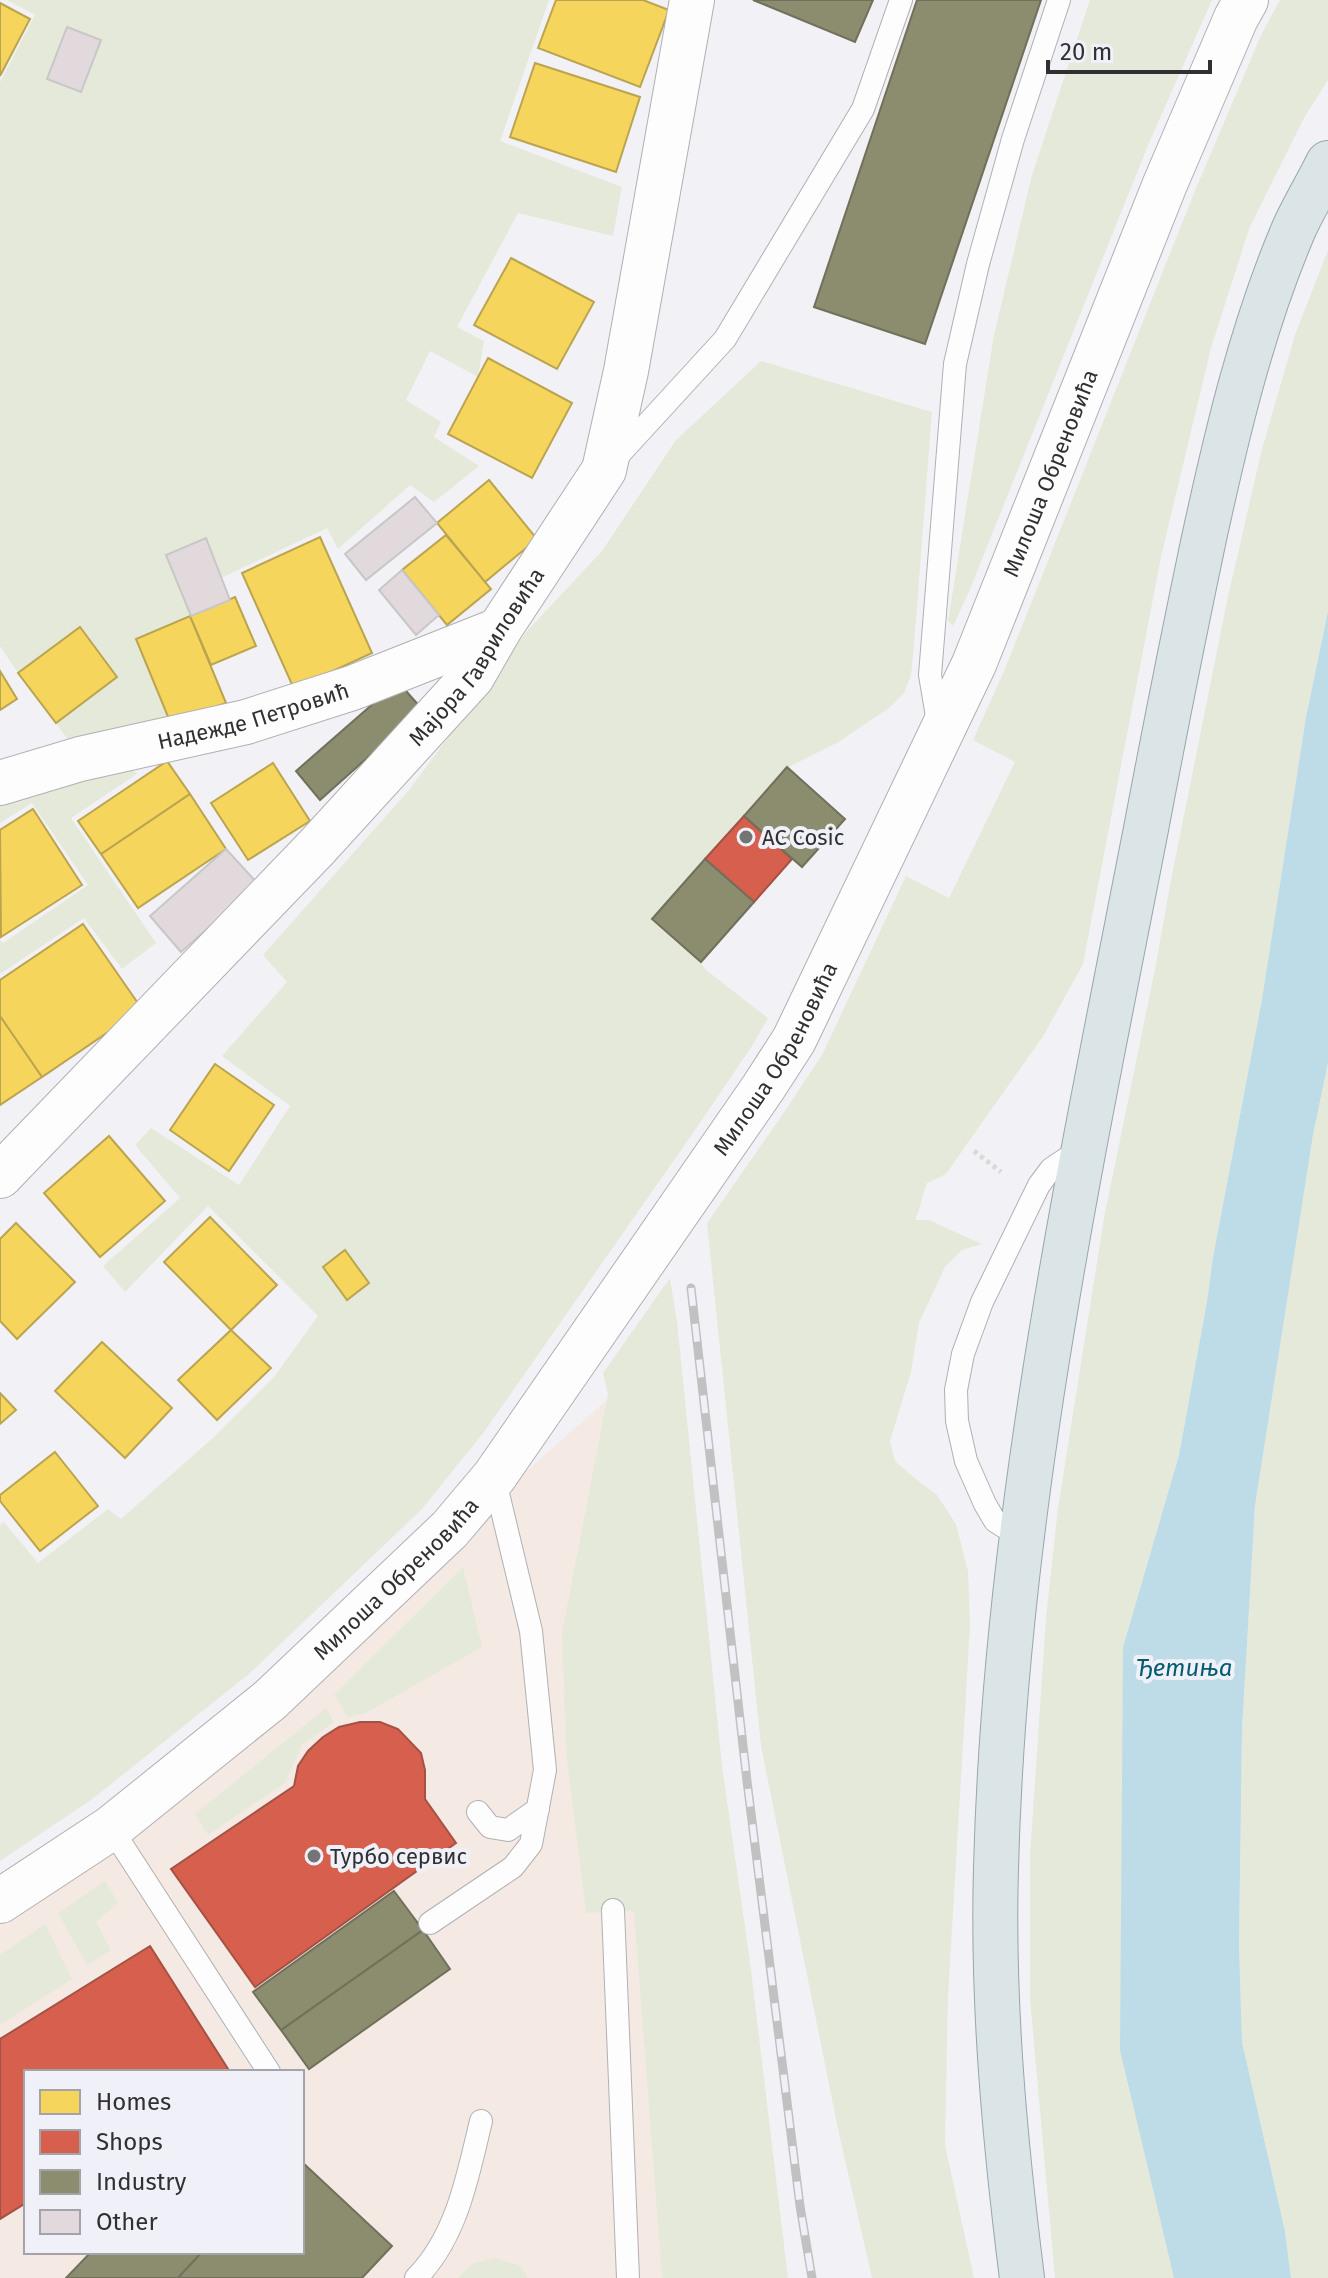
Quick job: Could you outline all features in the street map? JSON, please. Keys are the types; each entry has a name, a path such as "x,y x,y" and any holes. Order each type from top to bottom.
{"main road":[{"path":"1022,2278 998,2013 995,1871 1005,1695 1020,1537 1038,1412 1085,1147 1182,643 1223,451 1253,340 1294,230 1328,163"}],"street":[{"name":"Мајора Гавриловића","path":"0,1176 317,847 472,677 499,630 604,470 626,371 692,0"},
{"name":"Милоша Обреновића","path":"0,1901 111,1828 270,1700 450,1529 494,1477 763,1088 794,1040 974,664 1165,184 1246,0"},
{"name":"Надежде Петровић","path":"0,783 80,759 246,722 352,688 499,630"}],"lane":[{"path":"604,470 725,339 863,109 901,0"},
{"path":"941,737 930,675 955,364 978,264 1013,139 1059,0"},
{"path":"1020,1537 995,1521 966,1461 957,1421 956,1390 963,1354 982,1302 1039,1185 1051,1169 1085,1147"},
{"path":"430,1923 513,1867 531,1844 545,1770 531,1631 494,1477"},
{"path":"478,1812 490,1827 508,1830 538,1809"},
{"path":"111,1828 268,2070"},
{"path":"613,1910 628,2278"},
{"path":"416,2278 439,2249 450,2227 469,2171 481,2121"}],"path":[{"path":"974,1151 1000,1171"}],"shaded area":[{"path":"610,1397 634,1910 687,2278 0,2278 0,1902 258,1709"}],"green space":[{"path":"7,0 549,0 500,141 622,187 613,236 518,213 457,327 484,341 478,377 430,351 406,400 441,422 434,437 479,466 434,502 410,485 338,549 327,528 221,578 206,538 166,554 191,616 136,639 170,722 74,748 56,723 116,677 80,627 18,673 0,646 0,82 35,15"},
{"path":"1090,0 1212,0 1149,143 953,626 948,621 994,335 1032,175"},
{"path":"1280,0 1328,0 1328,80 1304,118 1249,229 1211,348 1161,557 1083,964 1044,1035 946,1174 927,1183 915,1220 929,1220 982,1244 962,1250 945,1267 919,1323 911,1372 890,1441 895,1461 937,1495 956,1524 968,1571 970,1624 948,1996 945,2145 974,2278 872,2278 838,2129 761,1746 707,1223 823,1053 906,876 949,898 1015,762 973,740 1005,669 1194,193 1262,33"},
{"path":"1328,250 1328,611 1306,717 1262,999 1179,1455 1123,1647 1174,2278 1055,2278 1030,1999 1030,1855 1046,1618 1058,1508 1104,1218 1227,601 1262,449 1295,335"},
{"path":"761,361 932,412 914,645 911,675 904,693 889,708 837,743 787,768 652,919 706,970 768,1018 693,1133 484,1432 422,1509 249,1674 91,1800 0,1861 0,1525 4,1522 38,1563 108,1509 121,1519 214,1437 274,1377 318,1316 208,1206 125,1292 103,1266 180,1198 135,1145 151,1128 239,1185 290,1106 222,1056 287,982 263,955 409,790 528,630 602,551 676,440"},
{"path":"128,765 137,774 71,818 156,943 122,969 84,918 0,974 0,940 3,943 88,885 32,803 0,823 0,804"},
{"path":"1328,1063 1328,2278 1291,2278 1285,2231 1242,2042 1239,1945 1242,1730 1255,1506 1313,1135"},
{"path":"670,1278 677,1321 722,1766 750,1962 788,2278 662,2278 634,1911 586,1913 566,1751 562,1633 608,1394 603,1373"},
{"path":"463,1567 482,1647 366,1713 348,1717 334,1695"},
{"path":"326,1708 334,1722 302,1745 285,1783 208,1835 195,1814"},
{"path":"105,1881 118,1903 96,1922 111,1950 87,1965 58,1913"},
{"path":"45,1924 72,1979 0,2025 0,1955"},
{"path":"496,2258 521,2266 528,2278 458,2278 473,2263"}],"water":[{"name":"Ђетиња","path":"1328,611 1328,1063 1313,1135 1255,1506 1242,1730 1239,1945 1242,2042 1285,2231 1291,2278 1174,2278 1120,2050 1123,1647 1179,1455 1262,999 1306,717"}],"building: Homes":[{"path":"556,0 643,0 669,10 640,87 538,48"},
{"path":"0,3 30,19 0,76"},
{"path":"535,63 640,97 616,172 510,137"},
{"path":"511,258 594,302 557,369 474,325"},
{"path":"488,358 572,403 532,478 448,434"},
{"path":"489,480 537,539 485,582 437,523"},
{"path":"446,535 491,589 447,625 402,570"},
{"path":"320,537 372,653 294,689 242,573"},
{"path":"235,597 256,646 211,665 190,616"},
{"path":"190,616 226,703 171,724 136,639"},
{"path":"80,627 117,677 56,723 18,673"},
{"path":"0,671 17,699 0,710"},
{"path":"167,761 190,794 101,854 78,821"},
{"path":"273,763 310,821 248,860 211,803"},
{"path":"190,794 226,849 138,908 101,854"},
{"path":"33,809 82,885 1,937 0,830"},
{"path":"83,924 142,1009 42,1077 0,1016 0,980"},
{"path":"0,1016 42,1077 0,1105"},
{"path":"215,1064 274,1105 229,1171 170,1130"},
{"path":"109,1136 165,1201 100,1257 44,1193"},
{"path":"210,1217 277,1285 231,1330 164,1262"},
{"path":"16,1223 75,1282 17,1339 0,1321 0,1239"},
{"path":"345,1250 369,1283 347,1300 323,1267"},
{"path":"231,1330 271,1368 217,1420 178,1380"},
{"path":"102,1342 172,1408 125,1458 55,1391"},
{"path":"0,1393 16,1410 0,1424"},
{"path":"55,1452 98,1506 40,1551 0,1501 0,1495"}],"building: Shops":[{"name":"AC Cosic","path":"744,816 792,859 754,902 705,859"},
{"name":"Турбо сервис","path":"360,1722 380,1722 398,1729 421,1753 425,1770 425,1799 456,1843 255,1987 171,1869 294,1786 298,1766 323,1737 339,1727"},
{"path":"150,1946 229,2070 24,2070 24,2204 0,2219 0,2039"}],"building: Industry":[{"path":"753,0 873,0 855,42"},
{"path":"917,0 1041,0 925,344 814,307"},
{"path":"398,682 422,709 320,800 296,771"},
{"path":"787,767 845,819 802,867 744,816"},
{"path":"705,859 754,902 701,962 652,919"},
{"path":"394,1891 423,1930 281,2030 253,1992"},
{"path":"423,1930 450,1969 309,2069 281,2030"},
{"path":"304,2164 392,2246 362,2278 178,2278 200,2254 304,2254"},
{"path":"89,2254 200,2254 178,2278 66,2278"}],"building: Other":[{"path":"67,27 101,40 81,92 47,79"},
{"path":"415,497 437,523 366,580 345,554"},
{"path":"206,538 230,600 191,616 166,555"},
{"path":"402,570 439,615 416,635 379,590"},
{"path":"226,849 258,884 181,952 150,916"}],"railway":[{"path":"691,1288 747,1781 800,2206 812,2278"}],"place":[{"name":"AC Cosic","path":"746,837"},
{"name":"Турбо сервис","path":"314,1856"}]}
